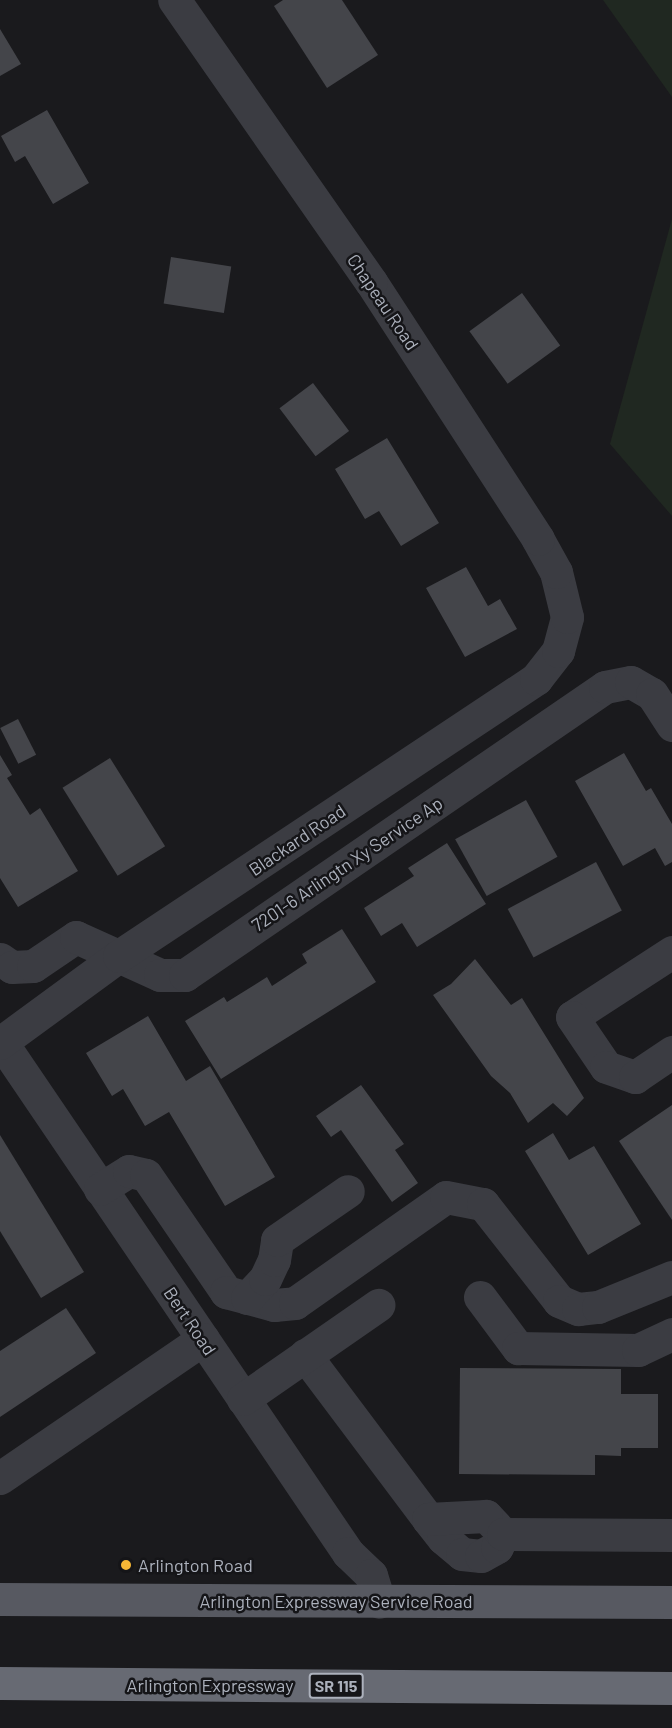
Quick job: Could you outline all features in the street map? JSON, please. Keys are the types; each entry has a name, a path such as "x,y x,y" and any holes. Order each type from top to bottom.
{"highway":[{"name":"Arlington Expressway","path":"0,1683 672,1688"}],"main road":[{"name":"Arlington Expressway Service Road","path":"0,1599 672,1602"}],"street":[{"name":"Chapeau Road","path":"174,0 371,282 532,529 556,573 567,616"},
{"name":"Blackard Road","path":"1,1041 119,956 536,679 558,651 567,616"},
{"name":"7201-6 Arlingtn Xy Service Ap","path":"0,959 12,967 33,966 76,937 160,975 185,975 605,687 631,682 652,694 672,725"},
{"path":"672,952 572,1017 606,1067 615,1071 635,1077 672,1052"},
{"name":"Bert Road","path":"1,1041 348,1553 371,1575 379,1602"},
{"path":"100,1190 129,1171 146,1175 236,1295 274,1305 295,1303 446,1197 483,1204 559,1301 578,1309 598,1307 672,1277"},
{"path":"0,1478 196,1329 236,1295 265,1279 274,1260 277,1240 348,1191"},
{"path":"480,1297 518,1348 638,1350 672,1334"},
{"path":"243,1399 378,1305"},
{"path":"305,1355 428,1519 462,1554 481,1556 497,1547 503,1534 672,1535"}],"shaded area":[{"path":"603,0 672,0 672,97"},
{"path":"672,219 672,516 610,444"}],"building":[{"path":"283,0 342,0 378,55 327,88 274,6"},
{"path":"0,29 21,64 0,76"},
{"path":"47,110 89,183 53,204 25,156 15,162 1,136"},
{"path":"171,257 231,267 224,313 164,303"},
{"path":"522,293 560,346 508,384 469,331"},
{"path":"313,383 349,431 316,456 279,408"},
{"path":"387,438 439,523 401,546 379,511 365,519 335,469"},
{"path":"466,567 488,606 500,599 517,629 465,657 426,588"},
{"path":"18,719 36,755 18,764 0,728"},
{"path":"624,753 646,791 651,788 672,824 672,862 665,866 655,848 623,866 575,781"},
{"path":"0,755 12,775 7,778 30,815 40,808 78,871 18,907 0,878"},
{"path":"110,758 165,846 118,876 63,788"},
{"path":"526,800 558,857 487,896 455,839"},
{"path":"447,843 486,904 417,947 402,923 381,936 364,908 414,876 408,868"},
{"path":"596,862 622,911 534,958 508,909"},
{"path":"342,929 376,982 221,1079 185,1021 224,997 227,1002 267,977 272,986 307,963 302,954"},
{"path":"475,959 511,1005 522,998 584,1098 567,1116 553,1103 528,1123 510,1093 491,1076 433,995 451,984"},
{"path":"148,1016 186,1081 210,1066 275,1177 225,1206 169,1112 145,1126 123,1089 112,1096 86,1053"},
{"path":"361,1085 404,1144 395,1150 418,1183 392,1202 341,1130 331,1137 316,1116"},
{"path":"672,1105 672,1220 619,1141"},
{"path":"553,1133 569,1160 594,1146 641,1224 588,1255 525,1151"},
{"path":"0,1135 84,1272 41,1298 0,1231"},
{"path":"66,1308 96,1353 0,1417 0,1351"},
{"path":"460,1368 621,1369 621,1394 658,1394 658,1448 621,1448 621,1456 595,1455 595,1475 459,1474"}],"place":[{"name":"Arlington Road","path":"126,1565"}]}
